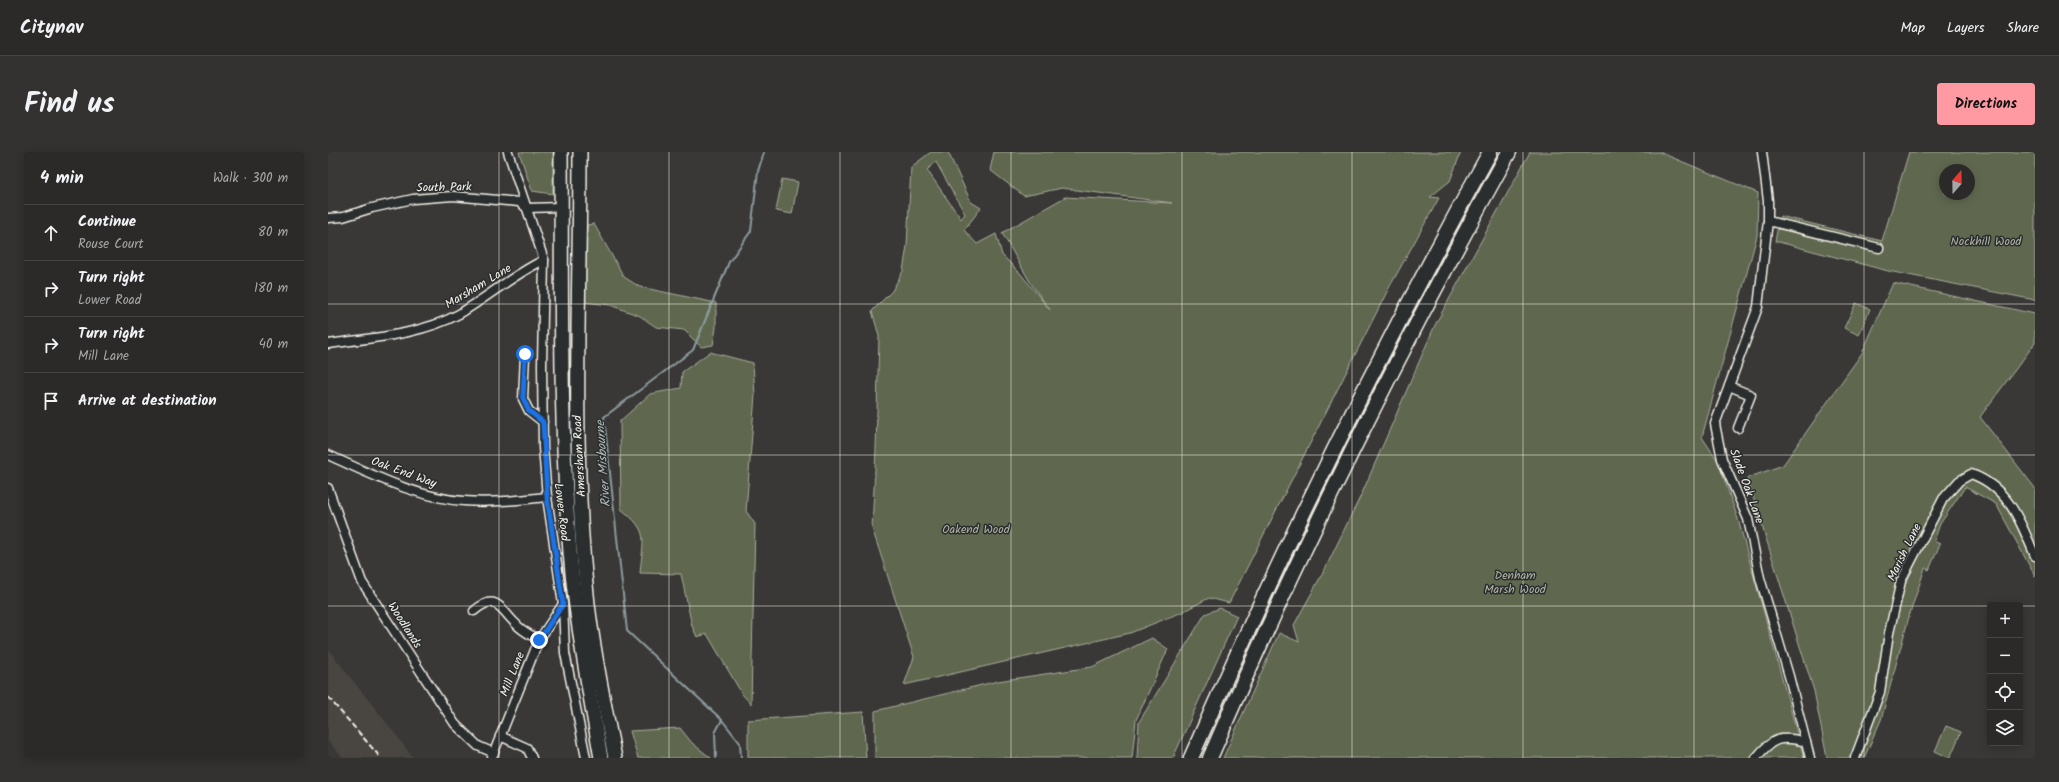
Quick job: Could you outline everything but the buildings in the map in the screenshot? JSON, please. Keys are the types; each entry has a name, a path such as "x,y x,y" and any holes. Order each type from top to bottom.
{"highway":[{"path":"561,152 562,408 570,553 580,639 601,758"},
{"name":"Amersham Road","path":"580,152 577,409 584,552 593,644 615,758"},
{"path":"1192,758 1282,557 1323,473 1449,226 1490,152"},
{"path":"1210,758 1273,616 1368,418 1468,226 1509,152"}],"street":[{"name":"Lower Road","path":"508,152 544,260 542,365 547,497 563,604 565,653 583,750 586,758"},
{"name":"Slade Oak Lane","path":"1762,152 1768,201 1768,221 1758,307 1715,424 1722,458 1748,519 1760,578 1810,758"},
{"name":"South Park","path":"328,218 343,217 372,208 413,199 454,196 519,202 527,208 551,208 562,206"},
{"path":"1768,221 1880,248"},
{"name":"Marsham Lane","path":"328,344 399,333 427,326 458,314 544,260"},
{"path":"525,354 523,398 529,411 543,422"},
{"path":"1729,386 1751,395 1738,428"},
{"name":"Oak End Way","path":"328,455 373,475 431,495 464,501 502,501 547,497"},
{"name":"Marish Lane","path":"1855,758 1880,692 1889,633 1901,581 1943,499 1959,481 1971,474 1984,478 1997,488 2011,506 2035,556"},
{"name":"Woodlands","path":"328,488 362,582 456,724 478,746 493,756"},
{"path":"474,611 485,603 491,602 501,606 515,623 539,640"},
{"name":"Mill Lane","path":"493,756 539,640 563,604"},
{"path":"500,736 527,748 532,758"},
{"path":"1756,758 1766,745 1778,738 1795,739 1806,742"}],"shaded area":[{"path":"328,649 413,758 343,758 328,741"}],"green space":[{"path":"519,152 553,152 553,194 532,191"},
{"name":"Oakend Wood","path":"931,152 948,152 971,202 981,208 964,230 977,244 996,234 1002,255 1020,273 1050,310 1030,282 1002,233 1065,197 1172,203 1062,188 1024,196 990,170 994,152 1461,152 1450,181 1430,197 1439,198 1389,288 1229,603 1209,598 1180,613 1130,633 904,685 914,657 872,528 879,336 872,311 892,291 903,271 907,246 911,167","holes":["936,162 965,214 961,219 927,170"]},
{"name":"Denham Marsh Wood","path":"1530,152 1659,152 1758,193 1757,236 1702,437 1718,461 1738,519 1804,758 1223,758 1279,633 1299,642 1294,625 1326,567 1363,491 1435,325"},
{"name":"Nockhill Wood","path":"1909,152 2035,152 2035,300 1888,271 1775,241 1780,216 1882,241"},
{"path":"782,179 798,182 792,214 776,211"},
{"path":"594,224 624,277 640,287 716,303 716,328 713,345 701,347 684,330 656,327 640,316 610,305 583,302 587,225"},
{"path":"1893,283 2035,314 2035,343 1980,417 2035,488 2035,576 1996,504 1965,487 1940,524 1934,541 1940,544 1929,570 1925,568 1910,613 1881,720 1864,758 1827,758 1814,691 1747,478 1783,465 1862,353"},
{"path":"1856,303 1870,309 1859,335 1844,328"},
{"path":"710,352 753,363 755,395 746,511 755,524 751,704 742,694 707,634 697,637 692,626 681,574 640,573 643,543 641,530 637,524 621,509 620,421 650,394 681,388 682,372"},
{"path":"1220,608 1237,616 1173,758 1137,758 1139,722 1205,614"},
{"path":"1152,638 1168,649 1136,720 1132,758 875,758 875,711 998,681 1092,667"},
{"path":"863,712 866,758 748,758 748,720"},
{"path":"1946,726 1961,732 1950,758 1935,751"},
{"path":"680,728 692,743 711,758 638,758 630,731"}],"waterway":[{"name":"River Misbourne","path":"741,758 740,743 722,720 627,631 604,417 693,350 729,262 751,231 758,171 764,152"},
{"name":"River Misbourne","path":"716,758 715,733 722,720"}],"railway":[{"path":"328,697 381,758"}],"route":[{"path":"525,354 523,398 529,411 537,415 543,422 543,447 547,497 563,604 539,640"}]}
